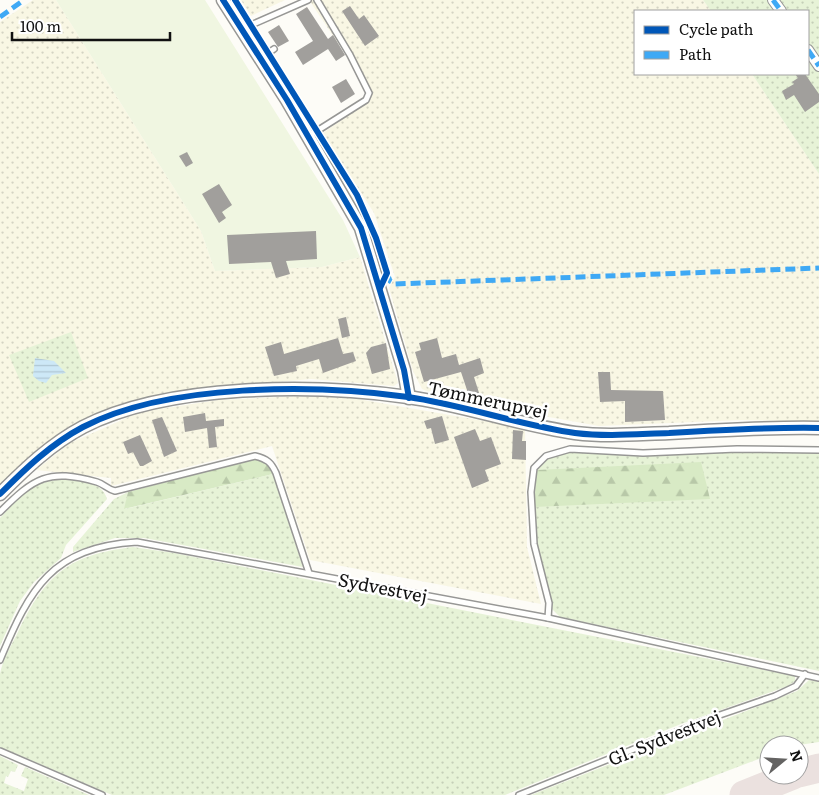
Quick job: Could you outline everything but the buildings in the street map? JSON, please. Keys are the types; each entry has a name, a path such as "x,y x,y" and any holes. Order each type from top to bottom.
{"street":[{"path":"223,0 309,137 361,228 404,370 410,398"},
{"path":"809,51 819,66"},
{"name":"Tømmerupvej","path":"0,494 30,463 84,427 120,412 162,401 209,395 294,389 345,390 410,398 574,432 608,436 787,427 819,428"}],"lane":[{"path":"241,30 250,24 308,0"},
{"path":"309,137 366,100 369,93 350,54 317,0"},
{"path":"260,59 274,49"},
{"path":"548,618 549,603 534,544 530,492 534,468 546,456 570,449 643,453 737,449 819,450"},
{"path":"0,512 25,487 52,476 100,483 108,490 115,491 255,456 265,458 271,463 276,473 310,573"},
{"name":"Sydvestvej","path":"0,660 18,616 31,595 47,576 66,561 89,550 112,544 137,542 548,618 819,678"},
{"name":"Gl. Sydvestvej","path":"519,795 714,717 775,696 796,686 805,674"},
{"path":"0,752 102,795"}],"shaded area":[{"path":"33,0 56,0 201,231 215,271 322,267 360,257 398,383 394,386 311,379 254,384 145,398 101,413 67,428 50,440 0,485 0,22"},
{"path":"241,0 285,0 251,16"},
{"path":"309,0 703,0 710,10 634,10 634,75 753,75 819,174 819,422 742,420 599,426 447,399 422,389 413,371 389,288 395,277 374,213 323,133 370,100 352,64"},
{"path":"300,396 352,398 525,428 527,547 541,604 310,560 272,446 111,486 111,478 36,470 70,443 140,412 218,400"}],"green space":[{"path":"56,0 205,0 343,220 360,257 322,267 215,271 201,231"},
{"path":"703,0 819,0 819,174 753,75 809,75 809,10 710,10"},
{"path":"71,332 88,378 29,402 9,355"},
{"path":"570,452 638,455 713,452 819,453 819,671 560,617 552,609 536,542 533,478 538,466 546,458"},
{"path":"258,458 270,466 273,474 124,509 128,492"},
{"path":"701,462 710,499 534,507 537,470"},
{"path":"273,474 303,567 144,538 115,538 73,552 73,547 114,499 128,492 125,509"},
{"path":"65,479 84,481 96,485 107,499 66,545 61,558 34,582 20,601 0,646 0,518 21,496 35,486"},
{"path":"133,547 174,553 795,676 795,681 788,686 681,724 505,795 112,795 0,747 0,674 7,653 28,612 50,582 75,562 111,551"},
{"path":"809,680 819,682 819,742 809,744 809,735 759,735 759,759 664,795 531,795 797,691"},
{"path":"0,756 18,765 15,772 11,771 8,777 6,776 4,783 24,791 28,779 21,776 25,767 89,795 0,795"}],"water":[{"path":"35,358 54,361 66,373 52,375 46,383 39,381 33,376"}],"taxiway":[{"path":"809,770 819,768"},
{"path":"744,795 768,785"}],"marked path":[{"path":"0,17 24,0"},
{"path":"773,0 780,10"},
{"path":"809,51 819,66"},
{"path":"387,273 390,281 395,284 819,268"}],"cycle path":[{"path":"223,0 287,100 361,228 404,370 409,398"},
{"path":"235,0 357,195 376,238 387,273 380,288"},
{"path":"0,494 50,449 83,427 118,413 157,402 199,395 242,391 330,390 408,397 533,425 575,433 599,435 819,428"}]}
